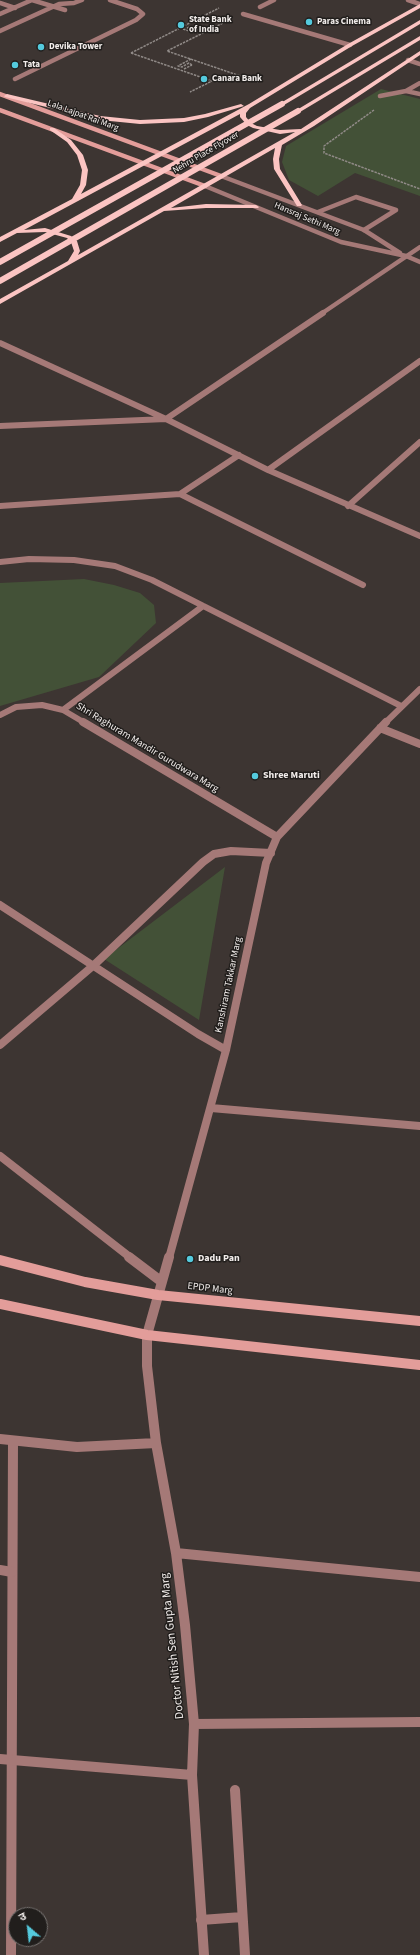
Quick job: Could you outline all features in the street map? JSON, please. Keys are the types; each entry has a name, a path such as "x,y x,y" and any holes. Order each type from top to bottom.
{"main road":[{"path":"3,238 250,106 350,45 420,5"},
{"name":"Nehru Place Flyover","path":"0,262 282,104 420,22"},
{"name":"Nehru Place Flyover","path":"0,280 298,111 420,38"},
{"path":"64,265 312,125 420,53"},
{"name":"Lala Lajpat Rai Marg","path":"0,94 221,176"},
{"path":"7,96 100,118 140,122 184,120 206,116 260,99"},
{"path":"250,106 246,109 243,117 249,124 262,130 289,132 312,125"},
{"path":"0,110 205,186"},
{"path":"52,129 69,141 80,155 85,170 83,185 74,201"},
{"path":"279,144 276,159 277,169 299,205"},
{"path":"161,210 206,206 256,207"},
{"path":"0,302 71,261 77,251 74,242 69,237 54,232 39,230 24,231 3,238"},
{"name":"EPDP Marg","path":"0,1260 85,1282 158,1295 420,1321"},
{"path":"0,1304 147,1335 420,1365"}],"street":[{"path":"0,14 32,0 66,10"},
{"path":"0,31 59,4 74,4 82,0"},
{"path":"15,79 136,20 142,14 137,9 110,0"},
{"path":"260,7 274,0"},
{"path":"412,0 420,5"},
{"path":"0,3 14,8"},
{"path":"243,14 350,45"},
{"path":"408,60 420,64"},
{"path":"380,96 406,91 420,83"},
{"path":"406,91 417,93 420,90"},
{"name":"Hansraj Sethi Marg","path":"221,176 364,230 406,256 420,262"},
{"name":"Hansraj Sethi Marg","path":"205,186 341,242 406,256"},
{"path":"318,212 356,197 396,210 364,230"},
{"path":"0,426 166,419 420,247"},
{"path":"0,343 166,419 268,470 420,536"},
{"path":"268,470 420,361"},
{"path":"348,506 420,442"},
{"path":"0,506 180,494 239,455"},
{"path":"180,494 363,585"},
{"path":"0,562 74,560 115,566 152,580 402,706"},
{"path":"63,710 203,606"},
{"name":"Kanshiram Takkar Marg","path":"147,1335 226,1050 266,863 277,837 380,728 420,689"},
{"name":"Shri Raghuram Mandir Gurudwara Marg","path":"0,714 16,708 42,705 63,710 277,837"},
{"path":"380,728 420,744"},
{"path":"0,1045 94,965 203,862 214,854 231,851 271,853"},
{"path":"0,905 198,1034 226,1050"},
{"path":"211,1108 420,1126"},
{"path":"0,1156 162,1282"},
{"name":"Doctor Nitish Sen Gupta Marg","path":"147,1335 147,1366 156,1443 176,1553 185,1625 194,1724 192,1775 204,1955"},
{"path":"0,1439 13,1442 77,1447 156,1443"},
{"path":"11,1955 13,1442"},
{"path":"176,1553 420,1577"},
{"path":"0,1570 12,1572"},
{"path":"194,1724 420,1722"},
{"path":"0,1759 192,1775"},
{"path":"235,1790 244,1955"},
{"path":"202,1920 242,1917"}],"path":[{"path":"190,92 212,81 131,53 219,8"},
{"path":"243,14 167,52 280,89"},
{"path":"183,29 192,32 195,30 187,28 190,27 206,32"},
{"path":"184,69 192,64 189,63 182,67 178,66 191,59"},
{"path":"380,106 324,146 323,151 328,155 420,189"}],"green space":[{"path":"381,89 420,99 420,196 355,173 318,196 289,180 282,162 286,146"},
{"path":"84,579 114,585 140,593 154,605 156,623 99,677 0,706 0,583"},
{"path":"225,867 199,1020 104,959"}],"place":[{"name":"Paras Cinema","path":"309,22"},
{"name":"State Bank of India","path":"181,25"},
{"name":"Devika Tower","path":"41,47"},
{"name":"Tata","path":"15,65"},
{"name":"Canara Bank","path":"204,79"},
{"name":"Shree Maruti","path":"255,776"},
{"name":"Dadu Pan","path":"190,1259"}]}
